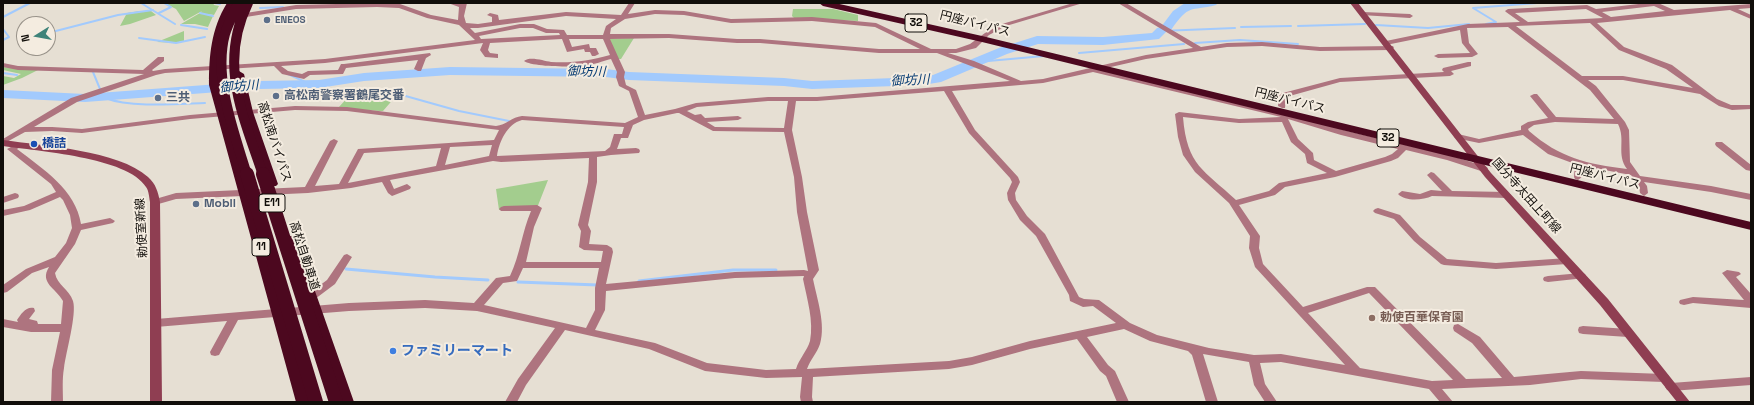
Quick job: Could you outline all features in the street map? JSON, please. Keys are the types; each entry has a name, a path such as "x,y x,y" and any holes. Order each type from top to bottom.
{"highway":[{"name":"11","path":"231,3 220,25 215,44 215,89 246,193 304,402"},
{"name":"E11","path":"238,3 224,34 221,61 222,84 316,402"},
{"name":"高松南バイパス","path":"252,3 247,9 238,51 238,67 241,86 248,112 346,402"},
{"name":"円座バイパス","path":"823,3 984,36 1009,46 1026,46 1095,68 1473,155 1578,177 1751,218"},
{"name":"円座バイパス","path":"848,3 1282,106 1751,226"},
{"name":"高松自動車道","path":"247,9 242,16 233,47 235,81 251,138 336,402"}],"main road":[{"name":"国分寺太田上町線","path":"1354,3 1484,169 1581,276 1684,402"},
{"name":"勅使室新線","path":"8,146 85,154 108,161 140,176 150,187 155,202 157,282 156,402"}],"street":[{"path":"451,3 463,4 459,16 462,24 484,41"},
{"path":"632,3 623,17 608,27 606,38 624,86 632,90 642,118"},
{"path":"1057,3 1064,8"},
{"path":"3,65 18,68 154,73 277,65 353,58 484,41 566,37 606,38 673,36 737,41 760,41 878,51 964,50 973,46 984,36 1004,25 1080,3"},
{"path":"1121,3 1198,48"},
{"path":"1594,11 1656,4 1673,12"},
{"path":"247,9 352,5 402,5 429,17 478,26 566,14 623,17 670,11 731,21 812,19 869,24 880,27 932,51 1013,79 1021,84"},
{"path":"1527,24 1508,11 1584,5 1610,19"},
{"path":"493,158 494,149 504,128 516,119 522,118 629,124 642,118 696,105 792,99 817,99 1021,84 1043,81 1095,68 1198,48 1241,44 1320,49 1388,45 1463,27 1592,21 1673,12 1751,6"},
{"path":"1731,8 1751,17"},
{"path":"1363,14 1410,16"},
{"path":"490,15 496,16 495,23"},
{"path":"1592,21 1618,46 1634,54 1657,61 1670,67 1704,93 1729,107 1751,107"},
{"path":"1510,25 1593,88 1621,122 1625,130 1626,162 1642,186 1644,193"},
{"path":"473,34 509,28 534,26 546,31 562,31 566,37 570,50 586,46 588,50 593,50 595,54"},
{"path":"1438,56 1474,54 1466,43 1463,27"},
{"path":"484,41 484,50 488,55 495,56"},
{"path":"277,65 290,75 304,76 308,73 340,72 344,66 350,65 423,57 428,54 430,48"},
{"path":"528,61 551,64 584,64 613,56"},
{"path":"418,69 423,57"},
{"path":"350,65 353,58"},
{"path":"145,72 161,59"},
{"path":"1282,106 1282,96 1340,80 1450,74 1446,70 1468,64"},
{"path":"1095,68 1299,119 1344,133 1449,158 1484,169"},
{"path":"57,402 58,370 66,326 68,301 64,294 51,281 50,273 70,244 77,228 76,215 67,199 61,194 54,182 8,146 24,130 74,100 85,95 154,73"},
{"path":"1580,78 1623,78 1704,93"},
{"path":"947,89 972,131 1014,177 1016,182 1011,193 1012,200 1023,218 1040,234 1074,295 1074,299 1084,304 1095,302 1127,326 1154,338 1209,352 1254,358 1281,358 1356,370 1432,385 1512,381 1581,375 1664,378"},
{"path":"1534,96 1553,119"},
{"path":"792,99 788,130 798,177 802,212 814,270 808,279 814,313 815,340 813,348 802,363 805,373 807,402"},
{"path":"24,130 52,129 82,131 222,114 295,108 347,109 484,127 504,128"},
{"path":"682,109 703,120 738,118"},
{"path":"682,109 713,129 788,130"},
{"path":"1335,174 1310,161 1309,153 1294,140 1285,120 1258,119 1239,121 1179,114 1180,126 1188,158 1212,183 1234,202 1255,236 1254,248 1258,265 1356,370"},
{"path":"1525,132 1524,128 1530,124 1553,119 1621,122"},
{"path":"611,152 614,149 617,136 625,136 629,124"},
{"path":"1458,136 1479,141 1525,132"},
{"path":"1525,132 1542,147 1579,162 1636,176 1751,197"},
{"path":"308,190 334,141"},
{"path":"342,186 361,151 498,142"},
{"path":"1719,144 1751,168"},
{"path":"440,168 446,145"},
{"path":"1234,204 1272,193 1282,185 1335,174 1388,160 1402,150 1402,147"},
{"path":"155,202 176,196 275,192 342,186 493,158 501,159 594,155 611,152 636,151"},
{"path":"589,332 600,310 601,286 608,248 584,247 586,231 583,225 592,193 595,166 594,155"},
{"path":"1578,177 1579,162"},
{"path":"1432,175 1450,194"},
{"path":"385,178 392,192 407,187"},
{"path":"1402,194 1421,197 1431,193 1507,195"},
{"path":"3,214 27,208 61,194"},
{"path":"3,200 15,196"},
{"path":"477,307 500,280 513,279 520,265 529,227 537,208 504,209"},
{"path":"1378,211 1397,217 1422,243 1444,262 1496,266 1567,261"},
{"path":"77,228 110,221"},
{"path":"313,304 331,282 348,257"},
{"path":"3,290 29,271 59,259"},
{"path":"520,265 605,265"},
{"path":"601,286 734,275 804,273 811,275"},
{"path":"1736,274 1727,273 1751,303"},
{"path":"1548,279 1581,276"},
{"path":"1302,311 1371,289 1463,383"},
{"path":"1684,302 1692,300 1751,303"},
{"path":"156,323 234,318 279,313 313,304 407,304 477,307 650,346 705,367 766,374 898,369 949,365 972,361 1114,326 1127,326"},
{"path":"30,310 22,320 25,322 52,326 66,326"},
{"path":"215,352 234,318"},
{"path":"3,323 49,329 66,326"},
{"path":"511,402 522,382 562,326"},
{"path":"1458,328 1476,340 1512,381"},
{"path":"1583,330 1628,333"},
{"path":"1079,334 1104,368 1111,374 1123,402"},
{"path":"1192,348 1197,354 1212,402"},
{"path":"1254,358 1260,385 1271,402"},
{"path":"1671,386 1751,381"},
{"path":"1432,385 1447,402"}],"green space":[{"path":"164,3 213,3 214,5 219,6 214,15 208,14 213,16 208,27 195,24 181,24 202,11 184,21 176,9"},
{"path":"793,9 833,9 858,15 858,21 794,18 792,16"},
{"path":"151,11 156,15 120,26 127,13"},
{"path":"184,31 184,41 180,41 179,43 157,42"},
{"path":"634,38 621,59 617,59 608,39"},
{"path":"3,67 38,70 3,85 3,76 14,78 21,74 3,70"},
{"path":"351,94 396,96 383,111 338,108"},
{"path":"548,180 537,208 499,210 496,189"}],"waterway":[{"path":"3,17 30,3"},
{"path":"141,3 152,10"},
{"path":"159,13 171,7 164,3"},
{"path":"215,3 220,4"},
{"name":"御坊川","path":"1167,27 1177,14 1185,7 1195,4 1212,3"},
{"path":"1486,24 1496,22 1473,8 1537,3"},
{"path":"260,8 283,7"},
{"path":"56,31 118,15 152,10"},
{"path":"152,10 175,24"},
{"path":"200,13 213,16"},
{"path":"1298,26 1365,24"},
{"path":"1376,25 1428,28 1469,24"},
{"path":"181,25 207,29"},
{"path":"1241,27 1291,26"},
{"path":"1161,31 1235,28"},
{"path":"3,29 9,37 3,40"},
{"name":"御坊川","path":"3,94 85,98 259,85 319,84 364,77 450,71 606,73 629,76 784,82 812,85 923,81 936,79 1003,51 1037,40 1103,41 1155,36 1161,31"},
{"path":"139,38 176,43 205,37"},
{"path":"1195,43 1240,40 1298,44"},
{"path":"1079,53 1184,44"},
{"path":"977,62 1044,56"},
{"path":"93,72 100,89"},
{"path":"3,73 17,75"},
{"path":"288,74 329,93 402,95 459,111 509,121"},
{"path":"102,92 105,98 128,103 154,105 205,103"},
{"path":"346,269 488,280"},
{"path":"639,281 733,270 776,270"},
{"path":"518,282 598,285"}],"place":[{"name":"ENEOS","path":"267,20"},
{"name":"高松南警察署鶴尾交番","path":"276,96"},
{"name":"三共","path":"158,98"},
{"name":"橋詰","path":"34,144"},
{"name":"Mobil","path":"196,204"},
{"name":"勅使百華保育園","path":"1372,318"},
{"name":"ファミリーマート","path":"393,351"}]}
